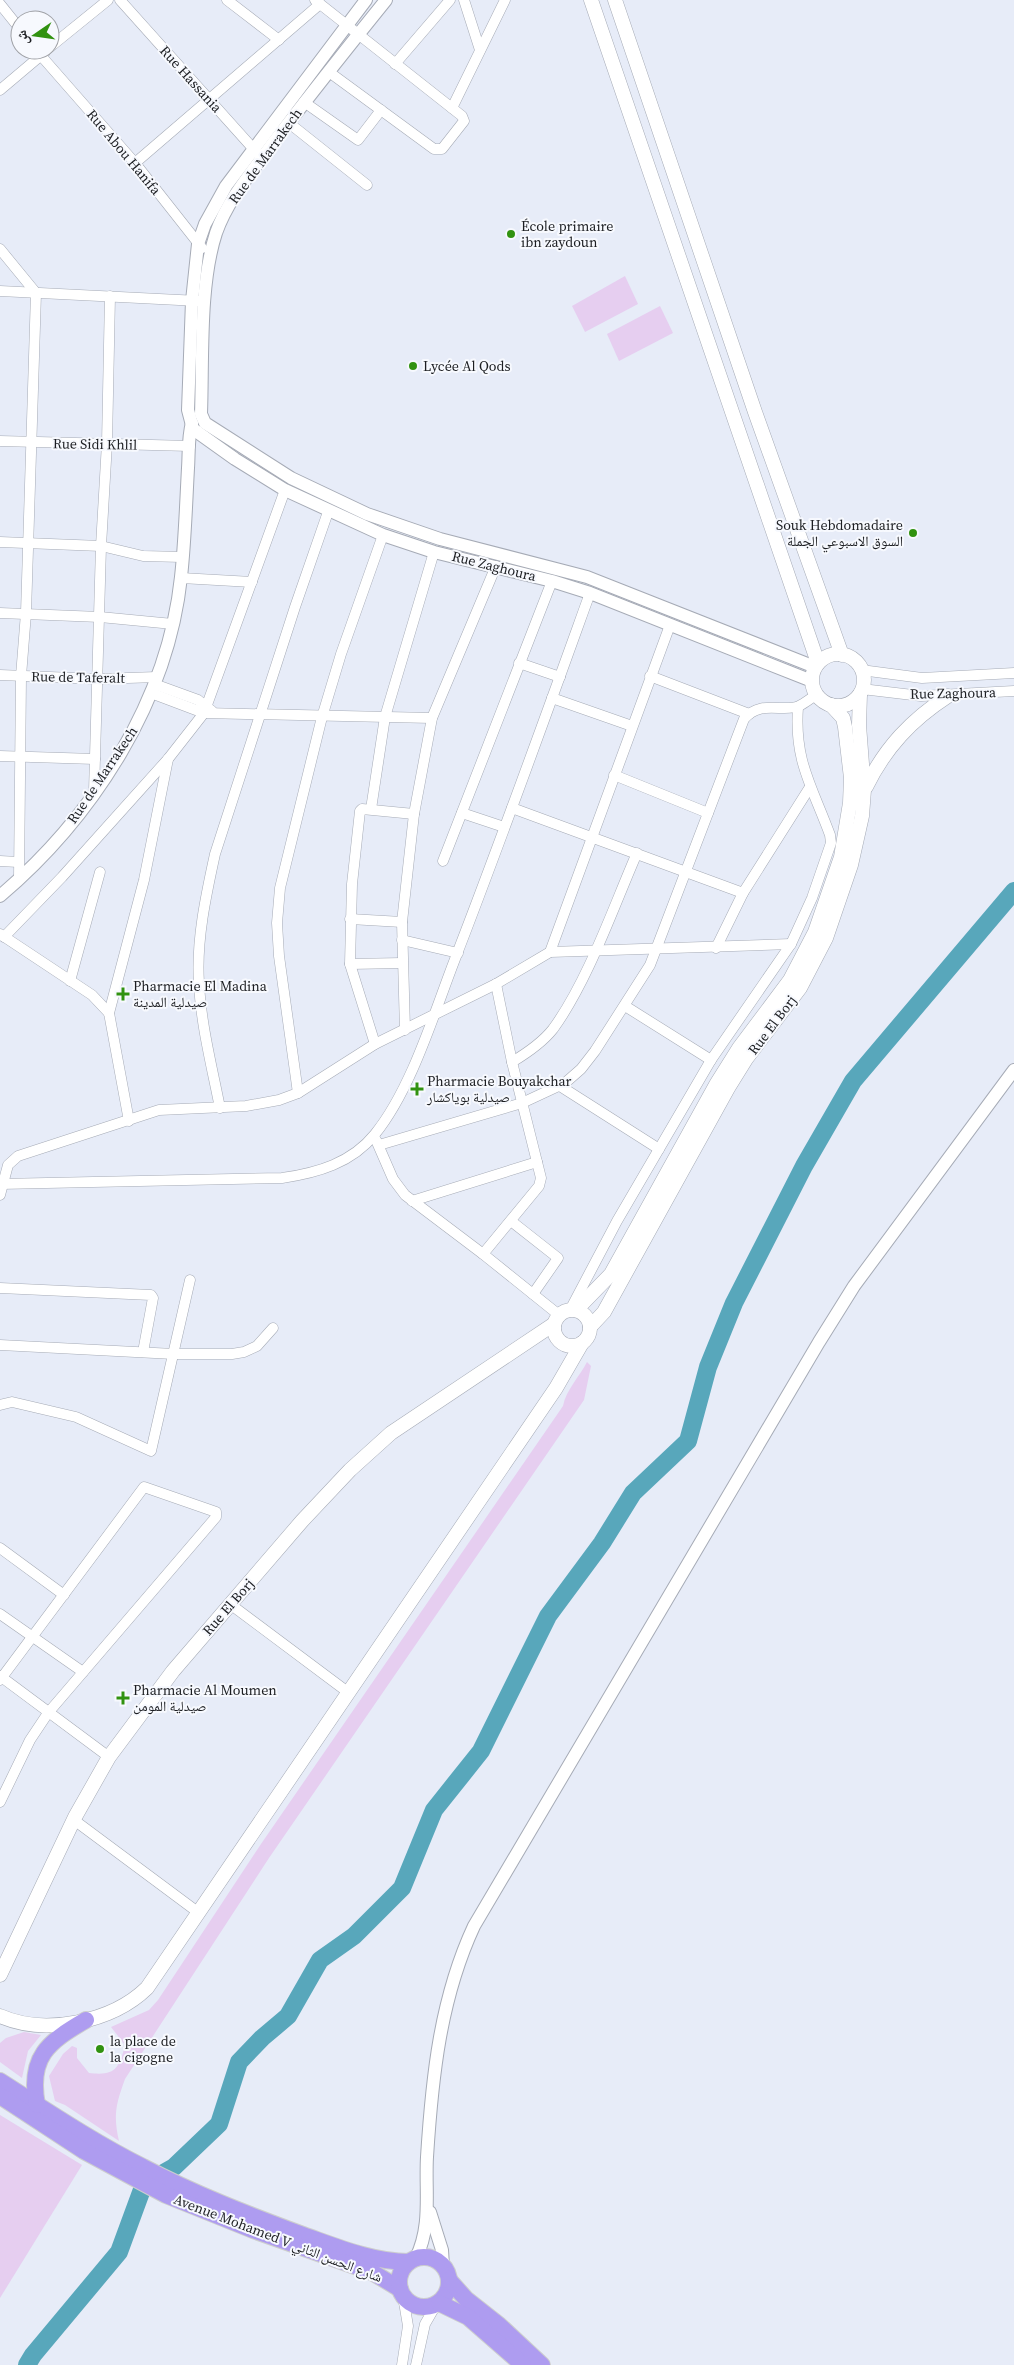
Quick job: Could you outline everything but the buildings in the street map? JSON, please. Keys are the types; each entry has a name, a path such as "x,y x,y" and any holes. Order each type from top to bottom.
{"highway":[{"path":"37,2105 34,2087 35,2070 42,2054 53,2041 86,2020"},
{"name":"Avenue Mohamed V شارع الحسن الثاني","path":"0,2081 37,2105 87,2145"},
{"name":"Avenue Mohamed V شارع الحسن الثاني","path":"0,2096 18,2108 87,2145 166,2195 254,2224 377,2259 413,2260"},
{"path":"0,2107 18,2108"},
{"name":"Avenue Mohamed V شارع الحسن الثاني","path":"254,2224 372,2272 401,2292"},
{"path":"523,2365 468,2317 437,2304 421,2307 408,2301 401,2292 400,2274 413,2260 431,2258 446,2273 466,2299 499,2325 542,2365"},
{"path":"437,2304 447,2293 446,2273"}],"main road":[{"path":"591,0 736,420 822,702 830,705 847,704 861,692 862,670 854,660 842,655 829,656 815,676"},
{"path":"615,0 755,412 842,655"},
{"path":"736,420 755,412"},
{"name":"Rue El Borj","path":"590,1327 604,1312 746,1059 786,1008 818,955 851,865 857,841 864,790 859,725 861,692"},
{"path":"864,790 898,736 930,708 948,696"},
{"name":"Rue El Borj","path":"0,1975 74,1820 109,1757 173,1671 230,1604 321,1500 391,1433 565,1315 611,1274 717,1082 739,1048 790,980 815,932 841,857 850,803 851,769 845,727 838,711 830,705"},
{"path":"0,2016 19,2022 53,2026 86,2020 140,1996 154,1979 556,1388 589,1333 590,1327 586,1316 565,1315 556,1336 560,1341 570,1346 582,1343"},
{"path":"0,2029 19,2022"}],"street":[{"path":"5,0 0,4 10,17"},
{"path":"60,39 108,0"},
{"name":"Rue Hassania","path":"120,0 262,158"},
{"path":"227,0 279,40"},
{"name":"Rue de Marrakech","path":"200,414 198,244 214,204 346,24 366,0"},
{"name":"Rue de Marrakech","path":"0,896 60,836 94,792 125,744 154,685 173,624 181,578 191,425 188,410 199,301 216,234 224,212 304,102 386,0"},
{"path":"396,64 450,0"},
{"path":"464,0 480,50"},
{"path":"452,108 504,0"},
{"path":"135,163 279,40 317,2 452,108 464,121 442,149 438,150 328,72"},
{"path":"0,90 32,60"},
{"name":"Rue Abou Hanifa","path":"48,60 135,163 198,244 211,255"},
{"path":"304,102 358,140 381,110"},
{"path":"289,123 367,185"},
{"path":"0,249 36,293 26,614 21,676 19,879"},
{"path":"0,291 199,301"},
{"path":"94,792 101,546 107,443 110,296"},
{"path":"191,425 200,414"},
{"name":"Rue Zaghoura","path":"200,414 209,427 291,478 367,514 440,539 587,577 815,676"},
{"name":"Rue Zaghoura","path":"191,425 207,440 286,490 328,512 383,535 434,552 496,566 590,593 670,625 815,676"},
{"name":"Rue Sidi Khlil","path":"0,441 190,446"},
{"path":"109,1013 92,995 2,935 62,877 168,759 208,710 286,490"},
{"path":"220,1108 204,1024 199,985 198,962 208,889 216,854 260,715 328,512"},
{"path":"298,1092 279,956 277,922 280,888 322,717 341,654 383,535"},
{"path":"0,542 101,546 143,556 182,557"},
{"path":"371,809 385,717 434,552"},
{"path":"405,1030 402,922 414,814 432,718 496,566"},
{"path":"181,578 252,582"},
{"path":"443,861 552,581"},
{"path":"1,1184 282,1178 311,1174 331,1167 356,1151 374,1135 390,1112 404,1084 434,1014 512,808 590,593"},
{"path":"0,613 100,617 173,624"},
{"path":"550,952 670,625"},
{"path":"519,663 560,678"},
{"name":"Rue Zaghoura","path":"862,670 922,678 1014,673"},
{"name":"Rue de Taferalt","path":"0,675 98,679 154,685"},
{"path":"650,676 749,714"},
{"path":"374,1135 397,1187 412,1201 484,1254 533,1294 565,1315 711,1060 792,944 812,898 830,843 830,835 810,787 798,748 798,707 815,676"},
{"path":"154,685 208,710 260,715 432,718"},
{"name":"Rue Zaghoura","path":"861,692 948,696 1014,691"},
{"path":"552,698 632,726"},
{"path":"378,1145 522,1103 560,1086 581,1069 625,1006 650,965 740,726 749,714 773,707 798,707"},
{"path":"0,756 95,759"},
{"path":"129,1121 109,1013 144,880 168,759"},
{"path":"614,775 708,813"},
{"path":"716,948 743,893 810,787"},
{"path":"512,808 743,893"},
{"path":"375,1044 350,964 350,919 360,811 362,809 371,809 414,814"},
{"path":"462,812 504,827"},
{"path":"512,1062 534,1049 552,1030 569,1002 595,951 637,853"},
{"path":"0,861 18,862"},
{"path":"70,981 100,872"},
{"path":"350,919 402,922"},
{"path":"402,940 458,953"},
{"path":"0,1195 1,1184 8,1164 18,1156 169,1108 220,1108 262,1104 298,1092 375,1044 496,984 550,952 656,950 792,944"},
{"path":"350,964 402,963"},
{"path":"484,1254 539,1186 541,1178 512,1062 496,984"},
{"path":"625,1006 711,1060"},
{"path":"413,2260 425,2238 428,2204 427,2159 438,2045 454,1974 474,1926 818,1342 854,1286 1014,1070"},
{"path":"560,1086 659,1150"},
{"path":"412,1201 537,1162"},
{"path":"511,1221 558,1258 533,1294"},
{"path":"1,1404 12,1402 76,1417 151,1451 190,1280"},
{"path":"0,1288 151,1295 142,1352"},
{"path":"0,1345 174,1354 244,1352 257,1346 273,1328"},
{"path":"0,1802 30,1740 48,1713 216,1517 217,1514 213,1510 144,1487 1,1678 48,1713 109,1757"},
{"path":"0,1548 64,1595"},
{"path":"230,1604 348,1693"},
{"path":"0,1614 83,1672"},
{"path":"74,1820 199,1913"},
{"path":"428,2204 442,2250 446,2273"},
{"path":"401,2292 408,2326 402,2365"},
{"path":"416,2365 425,2324 437,2304"}],"shaded area":[{"path":"625,276 638,304 585,332 572,306"},
{"path":"660,306 673,333 619,361 607,334"},
{"path":"587,1362 591,1366 584,1400 269,1858 125,2079 116,2110 119,2141 65,2105 55,2101 49,2076 63,2054 72,2046 77,2048 77,2058 89,2073 110,2072 118,2065 125,2045 111,2027 149,2010 158,2000 261,1844 563,1406 570,1389"},
{"path":"24,2032 41,2035 28,2051 22,2078 0,2062 0,2043 6,2038"},
{"path":"0,2115 82,2165 0,2298"}],"waterway":[{"path":"27,2365 33,2355 119,2252 144,2184 174,2167 219,2124 239,2062 262,2038 288,2016 320,1960 354,1936 402,1888 434,1810 481,1751 548,1616 602,1543 633,1493 688,1441 708,1367 734,1303 804,1166 853,1081 1014,891"}],"place":[{"name":"École primaire ibn zaydoun","path":"511,234"},
{"name":"Lycée Al Qods","path":"413,366"},
{"name":"Souk Hebdomadaire السوق الاسبوعي الجملة","path":"913,533"},
{"name":"Pharmacie El Madina صيدلية المدينة","path":"123,994"},
{"name":"Pharmacie Bouyakchar صيدلية بوياكشار","path":"417,1089"},
{"name":"Pharmacie Al Moumen صيدلية المومن","path":"123,1698"},
{"name":"la place de la cigogne","path":"100,2049"}]}
